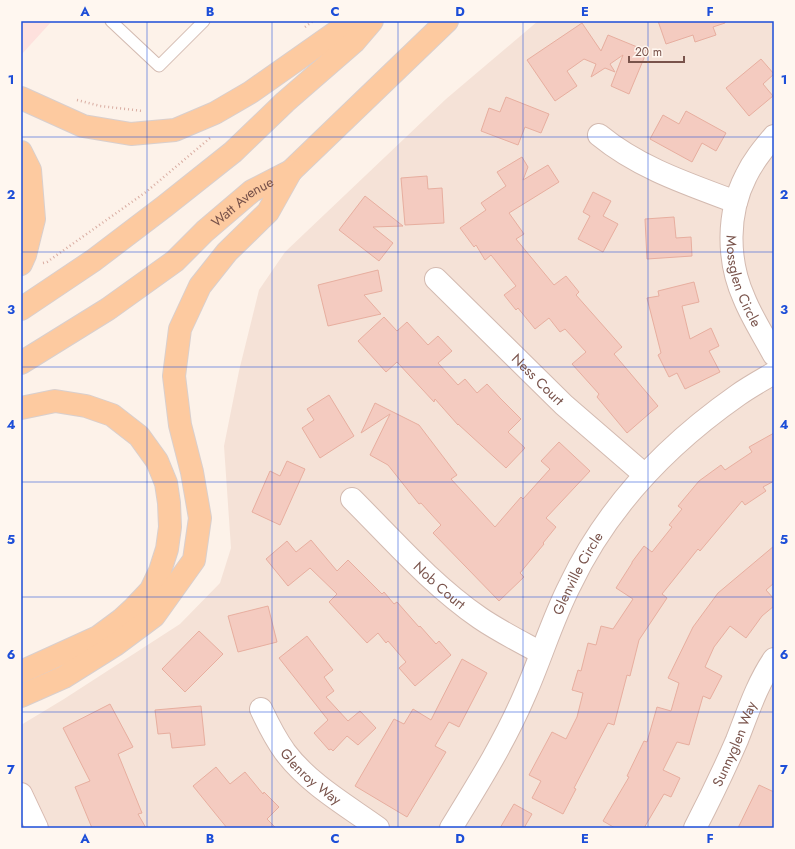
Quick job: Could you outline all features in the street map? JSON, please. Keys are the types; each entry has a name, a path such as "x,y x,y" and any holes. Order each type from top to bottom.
{"main road":[{"path":"21,98 83,126 131,134 175,130 214,113 250,92 352,21"},
{"path":"21,308 94,260 233,152 285,102 354,42 372,21"},
{"name":"Watt Avenue","path":"21,363 108,309 175,262 205,231 252,191 291,171 448,21"},
{"path":"21,152 30,170 34,219 25,255 29,262"},
{"path":"21,696 64,677 115,646 154,616 194,560 200,518 192,472 180,425 174,376 180,329 200,286 227,252 268,212 291,171"},
{"path":"21,408 55,401 86,406 112,416 138,436 157,462 166,483 170,503 170,527 167,549 160,571 150,590 121,620 98,637 21,672"}],"street":[{"path":"599,135 623,153 652,169 684,183 736,202"},
{"name":"Mossglen Circle","path":"774,136 759,153 746,175 736,202 732,222 731,248 735,274 744,298 774,355"},
{"name":"Ness Court","path":"436,279 564,405 644,475"},
{"name":"Glenville Circle","path":"451,828 504,738 525,694 549,632 570,584 586,555 615,511 659,459 698,425 739,394 774,373"},
{"name":"Nob Court","path":"352,499 428,576 448,594 480,618 542,653"},
{"name":"Sunnyglen Way","path":"695,828 730,754 758,687 774,659"},
{"name":"Glenroy Way","path":"261,709 272,731 286,752 302,771 323,789 378,828"},
{"path":"21,794 37,828"}],"lane":[{"path":"111,21 159,66 204,21"}],"path":[{"path":"302,30 313,21"},
{"path":"72,98 100,106 145,112"},
{"path":"29,262 47,262 146,192 211,138"}],"shaded area":[{"path":"21,21 52,21 21,55"},
{"path":"538,21 774,21 774,828 21,828 21,725 180,624 220,583 231,548 224,446 239,371 259,290 285,252 446,99"}],"building":[{"path":"658,21 725,21 725,23 713,27 716,35 695,42 693,35 666,44"},
{"path":"582,23 601,51 608,35 647,51 629,94 611,86 623,55 610,64 615,72 605,68 591,77 596,64 584,59 567,71 577,86 555,101 527,60"},
{"path":"761,59 774,74 763,84 773,96 749,116 726,88"},
{"path":"506,97 549,114 541,133 525,127 518,145 481,131 489,108 500,112"},
{"path":"686,111 726,133 716,151 702,143 692,162 650,139 663,115 679,124"},
{"path":"522,157 528,167 523,180 548,165 559,182 509,213 524,234 516,239 554,285 566,276 579,292 576,295 622,347 614,354 658,406 627,433 597,397 599,394 572,364 586,352 565,329 560,332 549,318 535,329 518,308 516,310 504,295 516,286 491,255 485,260 476,245 474,247 460,228 486,210 481,203 506,186 497,172"},
{"path":"427,176 428,189 442,188 444,223 405,225 401,178"},
{"path":"593,192 611,201 603,216 618,224 603,252 578,239 590,216 583,212"},
{"path":"365,196 403,226 373,227 393,243 379,261 339,230"},
{"path":"674,217 676,238 691,237 692,256 647,259 645,219"},
{"path":"378,270 382,291 364,295 381,314 328,326 318,285"},
{"path":"694,282 699,302 682,306 690,339 711,328 719,346 709,351 720,372 685,389 677,373 669,377 658,355 661,353 647,298 659,296 658,291"},
{"path":"384,317 397,331 407,322 428,345 438,336 452,351 438,363 458,385 465,379 477,393 487,384 521,419 508,432 525,448 506,468 458,425 435,399 434,402 397,362 386,372 358,341"},
{"path":"329,395 354,436 320,458 302,428 314,420 307,409"},
{"path":"375,403 419,425 457,475 451,479 495,527 521,497 523,499 550,469 541,461 559,442 590,471 546,518 556,527 520,573 524,577 499,601 433,533 441,525 421,503 419,504 388,465 370,455 390,414 361,433"},
{"path":"774,433 774,481 763,487 766,491 745,505 742,501 700,551 698,549 662,594 667,598 639,640 630,676 627,675 614,725 608,723 574,788 576,789 563,814 532,798 541,781 529,775 552,732 566,739 577,717 583,693 572,690 578,670 581,671 588,643 596,645 601,626 613,629 633,599 616,588 632,562 644,546 652,552 672,527 669,525 682,509 678,506 699,481 721,465 725,470 752,452 749,447"},
{"path":"287,461 305,469 280,525 252,512 270,471 280,476"},
{"path":"311,540 337,571 348,560 382,594 384,592 394,604 397,602 436,644 439,641 451,655 415,686 399,668 406,662 388,641 386,643 378,633 367,643 329,602 337,594 310,568 288,586 266,559 287,541 296,552"},
{"path":"774,546 774,583 766,590 774,599 774,606 762,616 746,638 730,626 714,647 705,667 722,676 710,699 703,696 689,745 677,742 663,770 680,778 671,797 664,794 644,828 615,828 603,821 629,777 627,776 644,741 647,742 657,707 671,711 679,683 668,678 693,627 718,593"},
{"path":"268,606 277,642 238,652 228,616"},
{"path":"199,631 223,654 185,692 162,669"},
{"path":"307,636 333,670 324,677 334,691 326,697 348,721 360,711 376,728 358,745 347,736 333,751 331,749 329,750 314,733 328,720 279,658"},
{"path":"462,659 487,673 459,727 449,722 435,746 446,752 407,817 355,786 394,719 404,724 413,709 431,720"},
{"path":"110,704 133,747 118,754 142,813 138,814 146,828 92,828 75,787 90,781 63,728"},
{"path":"201,706 205,745 172,748 170,733 158,734 155,710"},
{"path":"216,767 230,784 245,772 263,794 264,792 279,807 267,819 276,828 227,828 193,786"},
{"path":"759,785 774,792 774,828 738,828"},
{"path":"514,804 532,814 524,828 500,828"}]}
